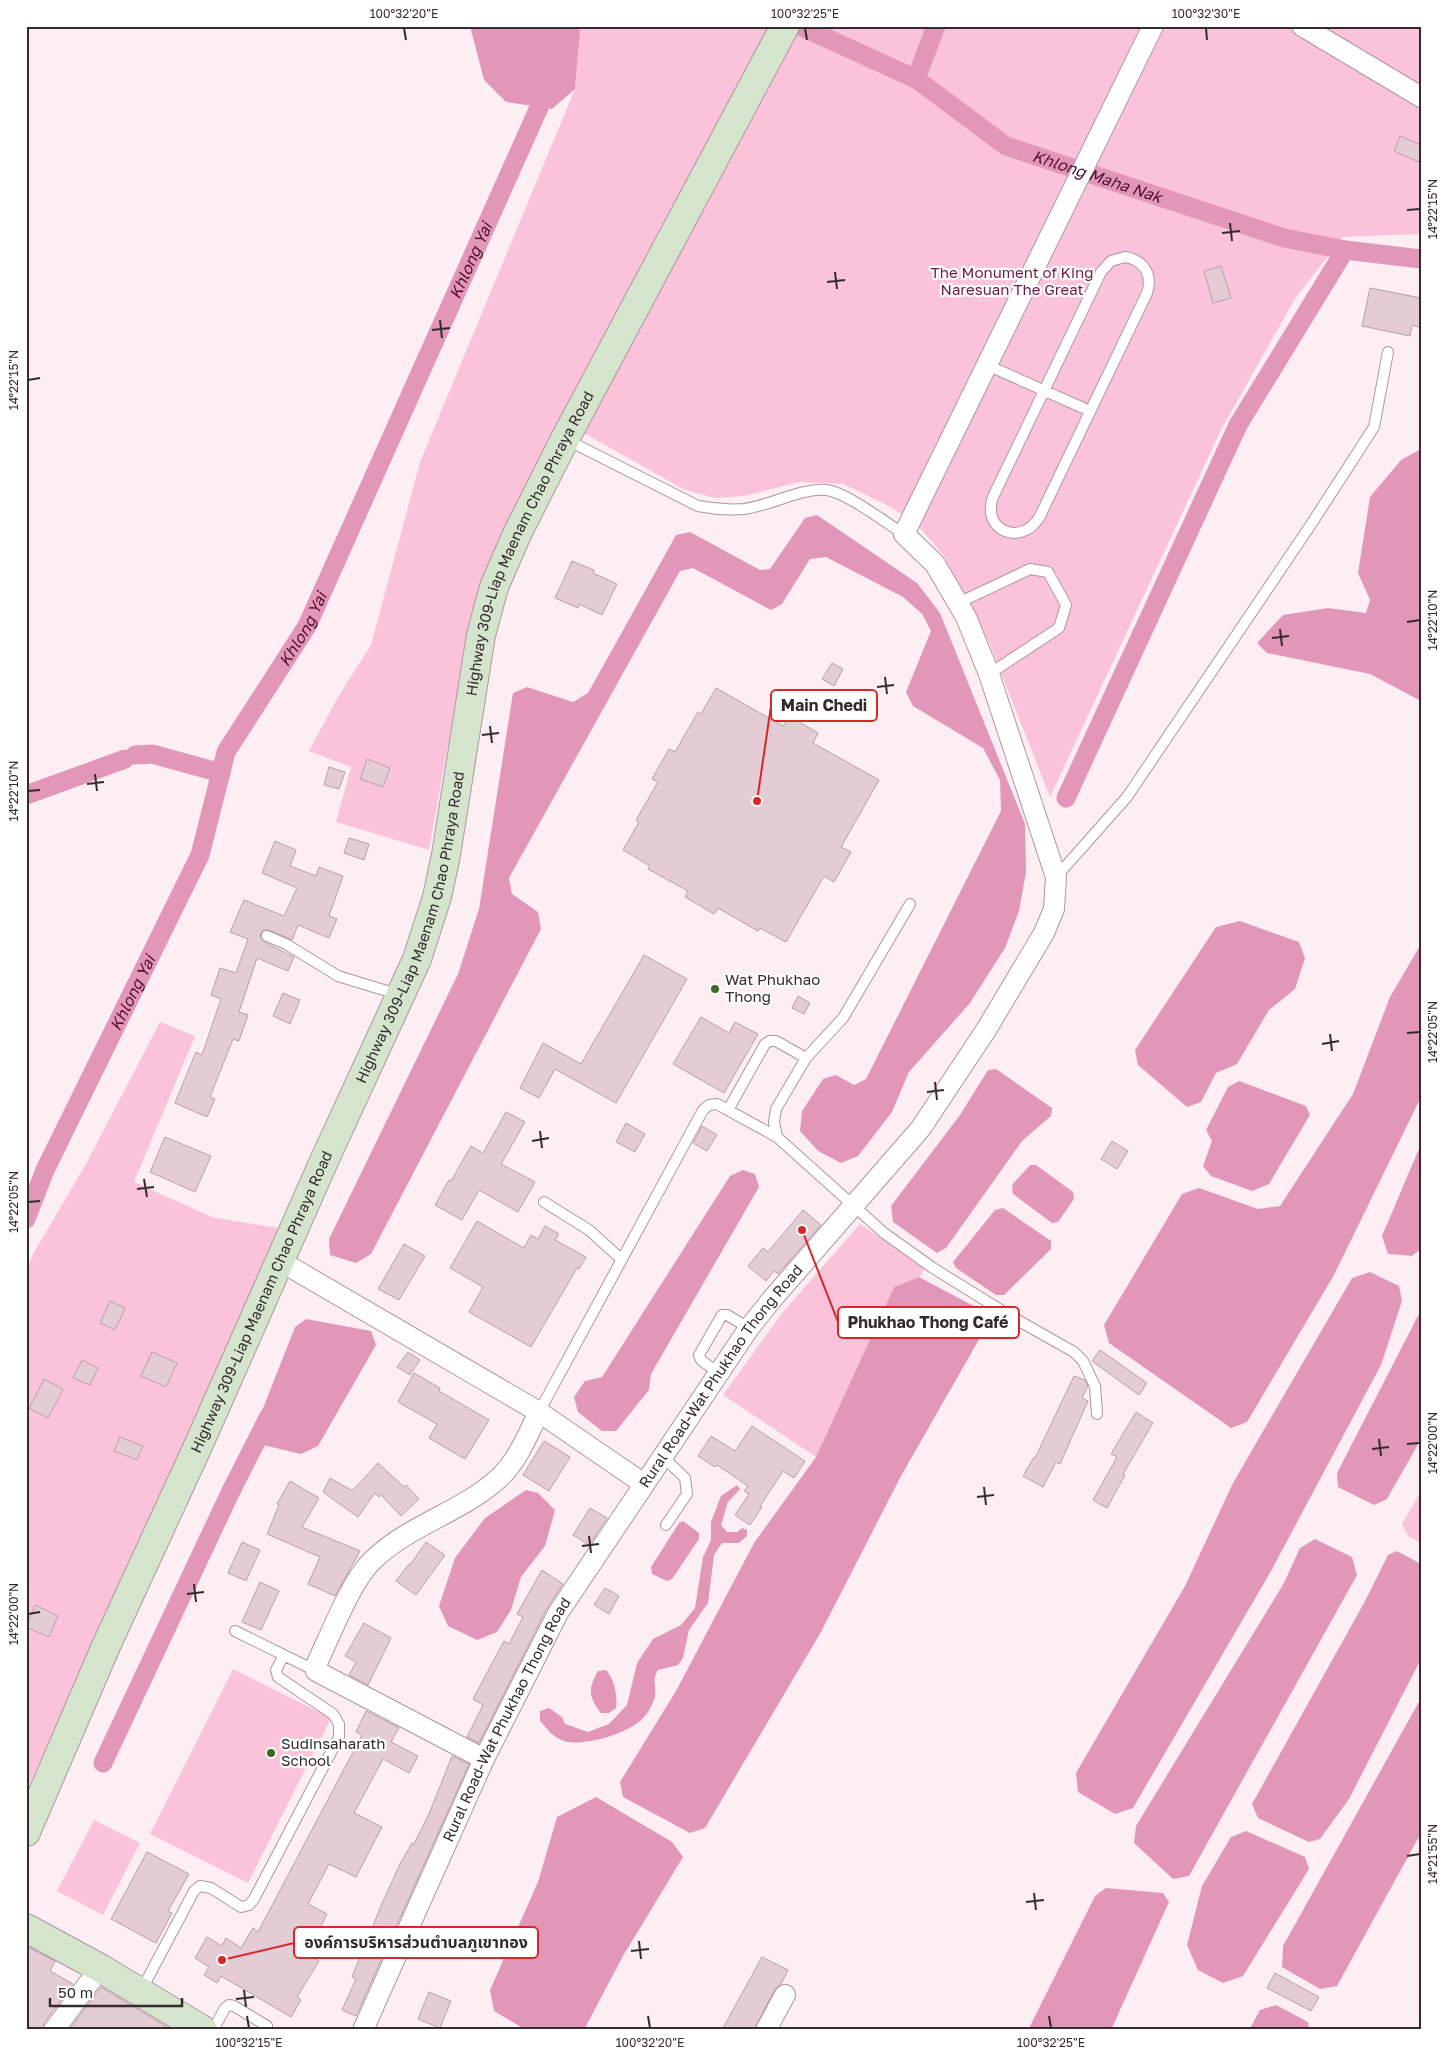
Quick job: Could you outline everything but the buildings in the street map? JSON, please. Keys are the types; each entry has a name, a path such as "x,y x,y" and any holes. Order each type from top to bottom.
{"street":[{"name":"Highway 309-Liap Maenam Chao Phraya Road","path":"26,1832 106,1646 202,1437 416,959 437,897 446,855 481,635 494,587 517,534 565,439 785,26"},
{"path":"904,534 1153,26"},
{"path":"1302,26 1421,97"},
{"name":"Rural Road-Wat Phukhao Thong Road","path":"363,2030 484,1759 558,1613 749,1328 772,1298 921,1128 986,1030 1044,933 1054,909 1056,877 989,674 966,617 935,564 904,534"},
{"path":"280,1261 538,1412 644,1484"},
{"path":"484,1759 316,1672 317,1663 352,1591 371,1561 392,1544 474,1498 501,1476 517,1455 538,1412"},
{"path":"26,1928 100,1968 203,2030"},
{"path":"54,2030 100,1968"},
{"path":"766,2030 785,1995"}],"lane":[{"path":"1117,258 1132,258 1144,266 1150,279 1149,286 1034,525 1022,533 1008,532 996,525 992,518 990,504 1044,391 1105,265 1117,258"},
{"path":"1056,877 1127,797 1312,523 1374,427 1388,352"},
{"path":"986,365 1090,412"},
{"path":"565,439 698,506 715,509 745,509 807,492 827,490 844,496 904,534"},
{"path":"958,603 1030,569 1048,572 1066,605 1059,628 989,674"},
{"path":"777,1137 774,1122 776,1109 806,1058 843,1018 910,904"},
{"path":"267,936 286,944 338,976 401,995"},
{"path":"728,1110 765,1044 770,1041 776,1041 806,1058"},
{"path":"538,1412 703,1110 709,1105 717,1104 777,1137 854,1204 884,1233 933,1268 1012,1317 1074,1352 1082,1361 1095,1386 1097,1414"},
{"path":"544,1202 589,1230 621,1259"},
{"path":"718,1373 701,1360 699,1355 722,1315 727,1315 749,1328"},
{"path":"662,1456 685,1478 687,1494 666,1525"},
{"path":"235,1631 316,1672"},
{"path":"140,1992 194,1891 200,1886 211,1888 241,1907 249,1905 254,1899 339,1736 339,1724 333,1714 278,1677 276,1670 284,1655"},
{"path":"213,2030 225,2008 229,2005 234,2006 267,2026"}],"green space":[{"name":"The Monument of King Naresuan The Great","path":"578,26 1421,26 1421,234 1343,237 1296,297 1221,430 1050,797 989,643 944,556 921,529 891,507 843,484 799,482 744,496 715,498 683,489 566,423 467,660 445,760 429,850 336,822 351,767 309,751 338,697 371,645 420,462 575,89 580,31"},
{"path":"160,1022 195,1036 134,1182 212,1217 283,1229 26,1792 26,1271 33,1254 86,1164"},
{"path":"860,1224 926,1268 919,1277 894,1287 816,1457 723,1395 782,1313"},
{"path":"1421,1491 1421,1543 1408,1536 1402,1524"},
{"path":"233,1669 331,1718 248,1883 150,1834"},
{"path":"94,1820 140,1843 103,1915 57,1891"}],"shaded area":[{"path":"470,26 578,26 580,31 575,89 552,109 506,102 484,80"},
{"path":"1421,449 1421,701 1370,674 1267,653 1257,643 1283,615 1328,608 1366,613 1370,600 1358,573 1370,497 1401,460"},
{"path":"817,515 917,583 940,613 1025,824 1026,872 1019,911 1005,948 970,1003 909,1072 892,1112 858,1156 841,1163 818,1151 800,1131 802,1111 823,1079 836,1075 854,1085 866,1079 1001,811 1000,780 983,748 913,706 906,692 931,631 922,614 903,597 826,557 810,559 782,604 771,610 693,568 680,571 509,878 512,894 538,912 541,929 371,1254 356,1263 330,1255 329,1239 458,974 479,909 513,693 527,687 573,702 588,693 676,535 690,532 760,570 770,569 805,518"},
{"path":"1240,921 1299,942 1305,958 1295,989 1269,1010 1237,1064 1216,1073 1201,1102 1187,1107 1138,1065 1135,1050 1216,927"},
{"path":"1421,944 1421,1097 1334,1275 1247,1422 1231,1428 1109,1343 1104,1325 1182,1194 1199,1188 1258,1209 1280,1206 1353,1094 1390,997"},
{"path":"996,1069 1052,1108 1051,1116 1022,1141 946,1248 937,1253 893,1222 891,1206 960,1115 988,1070"},
{"path":"1239,1081 1306,1106 1310,1115 1269,1184 1252,1191 1211,1176 1203,1166 1212,1141 1206,1130 1228,1087"},
{"path":"1421,1144 1421,1249 1412,1256 1388,1254 1382,1236"},
{"path":"1030,1165 1036,1165 1073,1192 1074,1199 1058,1222 1052,1223 1013,1194 1012,1185"},
{"path":"743,1170 755,1174 759,1187 651,1374 649,1390 616,1431 602,1431 578,1412 574,1397 585,1381 602,1377 730,1176"},
{"path":"1003,1208 1051,1241 1051,1249 1004,1295 996,1295 956,1268 953,1262 995,1210"},
{"path":"1370,1272 1399,1286 1402,1301 1381,1365 1271,1571 1133,1808 1115,1814 1078,1792 1076,1773 1185,1586 1233,1483 1352,1278"},
{"path":"919,1277 981,1310 985,1329 901,1476 821,1632 705,1828 690,1833 623,1797 620,1782 676,1691 754,1543 816,1457 894,1287"},
{"path":"1421,1310 1421,1439 1387,1499 1374,1505 1338,1487 1337,1473"},
{"path":"306,1319 371,1331 376,1345 318,1446 301,1454 263,1445 254,1431 295,1327"},
{"path":"737,1485 740,1489 728,1502 721,1525 727,1532 737,1532 742,1528 747,1530 747,1536 739,1543 722,1543 714,1555 708,1603 689,1630 683,1658 678,1665 658,1670 655,1678 654,1698 646,1715 638,1723 607,1737 583,1742 560,1740 540,1721 540,1711 549,1708 562,1717 565,1724 588,1732 609,1724 627,1705 637,1663 653,1639 681,1625 695,1608 703,1557 711,1540 711,1522 721,1496"},
{"path":"526,1490 538,1493 555,1510 545,1546 521,1577 511,1610 497,1632 477,1640 448,1626 439,1606 455,1558 485,1518"},
{"path":"683,1521 699,1533 699,1539 672,1579 667,1581 652,1574 651,1567 679,1523"},
{"path":"1315,1539 1352,1557 1357,1575 1189,1876 1173,1879 1134,1843 1136,1826 1284,1583 1300,1548"},
{"path":"1397,1551 1421,1564 1421,1659 1349,1799 1320,1839 1309,1842 1258,1818 1252,1804 1364,1603 1388,1555"},
{"path":"606,1670 615,1688 616,1708 609,1713 601,1713 592,1697 591,1688 598,1671"},
{"path":"1421,1698 1421,1833 1337,1986 1320,1989 1282,1967 1283,1946"},
{"path":"596,1797 672,1842 683,1857 623,1956 584,2030 526,2030 494,2011 490,1990 538,1882 557,1817"},
{"path":"1246,1831 1305,1857 1309,1869 1243,1976 1223,1983 1198,1970 1187,1945 1202,1886 1231,1837"},
{"path":"1106,1888 1163,1893 1169,1902 1111,2030 1028,2030 1095,1896"},
{"path":"1276,2005 1308,2022 1309,2030 1249,2030 1260,2010"}],"waterway":[{"name":"Khlong Maha Nak","path":"800,26 916,79 1006,146 1284,238 1345,250 1421,259"},
{"path":"916,79 936,26"},
{"name":"Khlong Yai","path":"26,1219 45,1170 200,855 226,752 307,626 541,103 540,82"},
{"path":"1066,798 1238,425 1345,250"},
{"path":"135,755 152,754 221,773"},
{"path":"26,795 125,759"},
{"path":"103,1763 230,1493 269,1416"}],"place":[{"name":"Main Chedi","path":"757,801"},
{"name":"Wat Phukhao Thong","path":"715,989"},
{"name":"Phukhao Thong Café","path":"802,1230"},
{"name":"Sudinsaharath School","path":"271,1753"},
{"name":"องค์การบริหารส่วนตำบลภูเขาทอง","path":"222,1960"}]}
